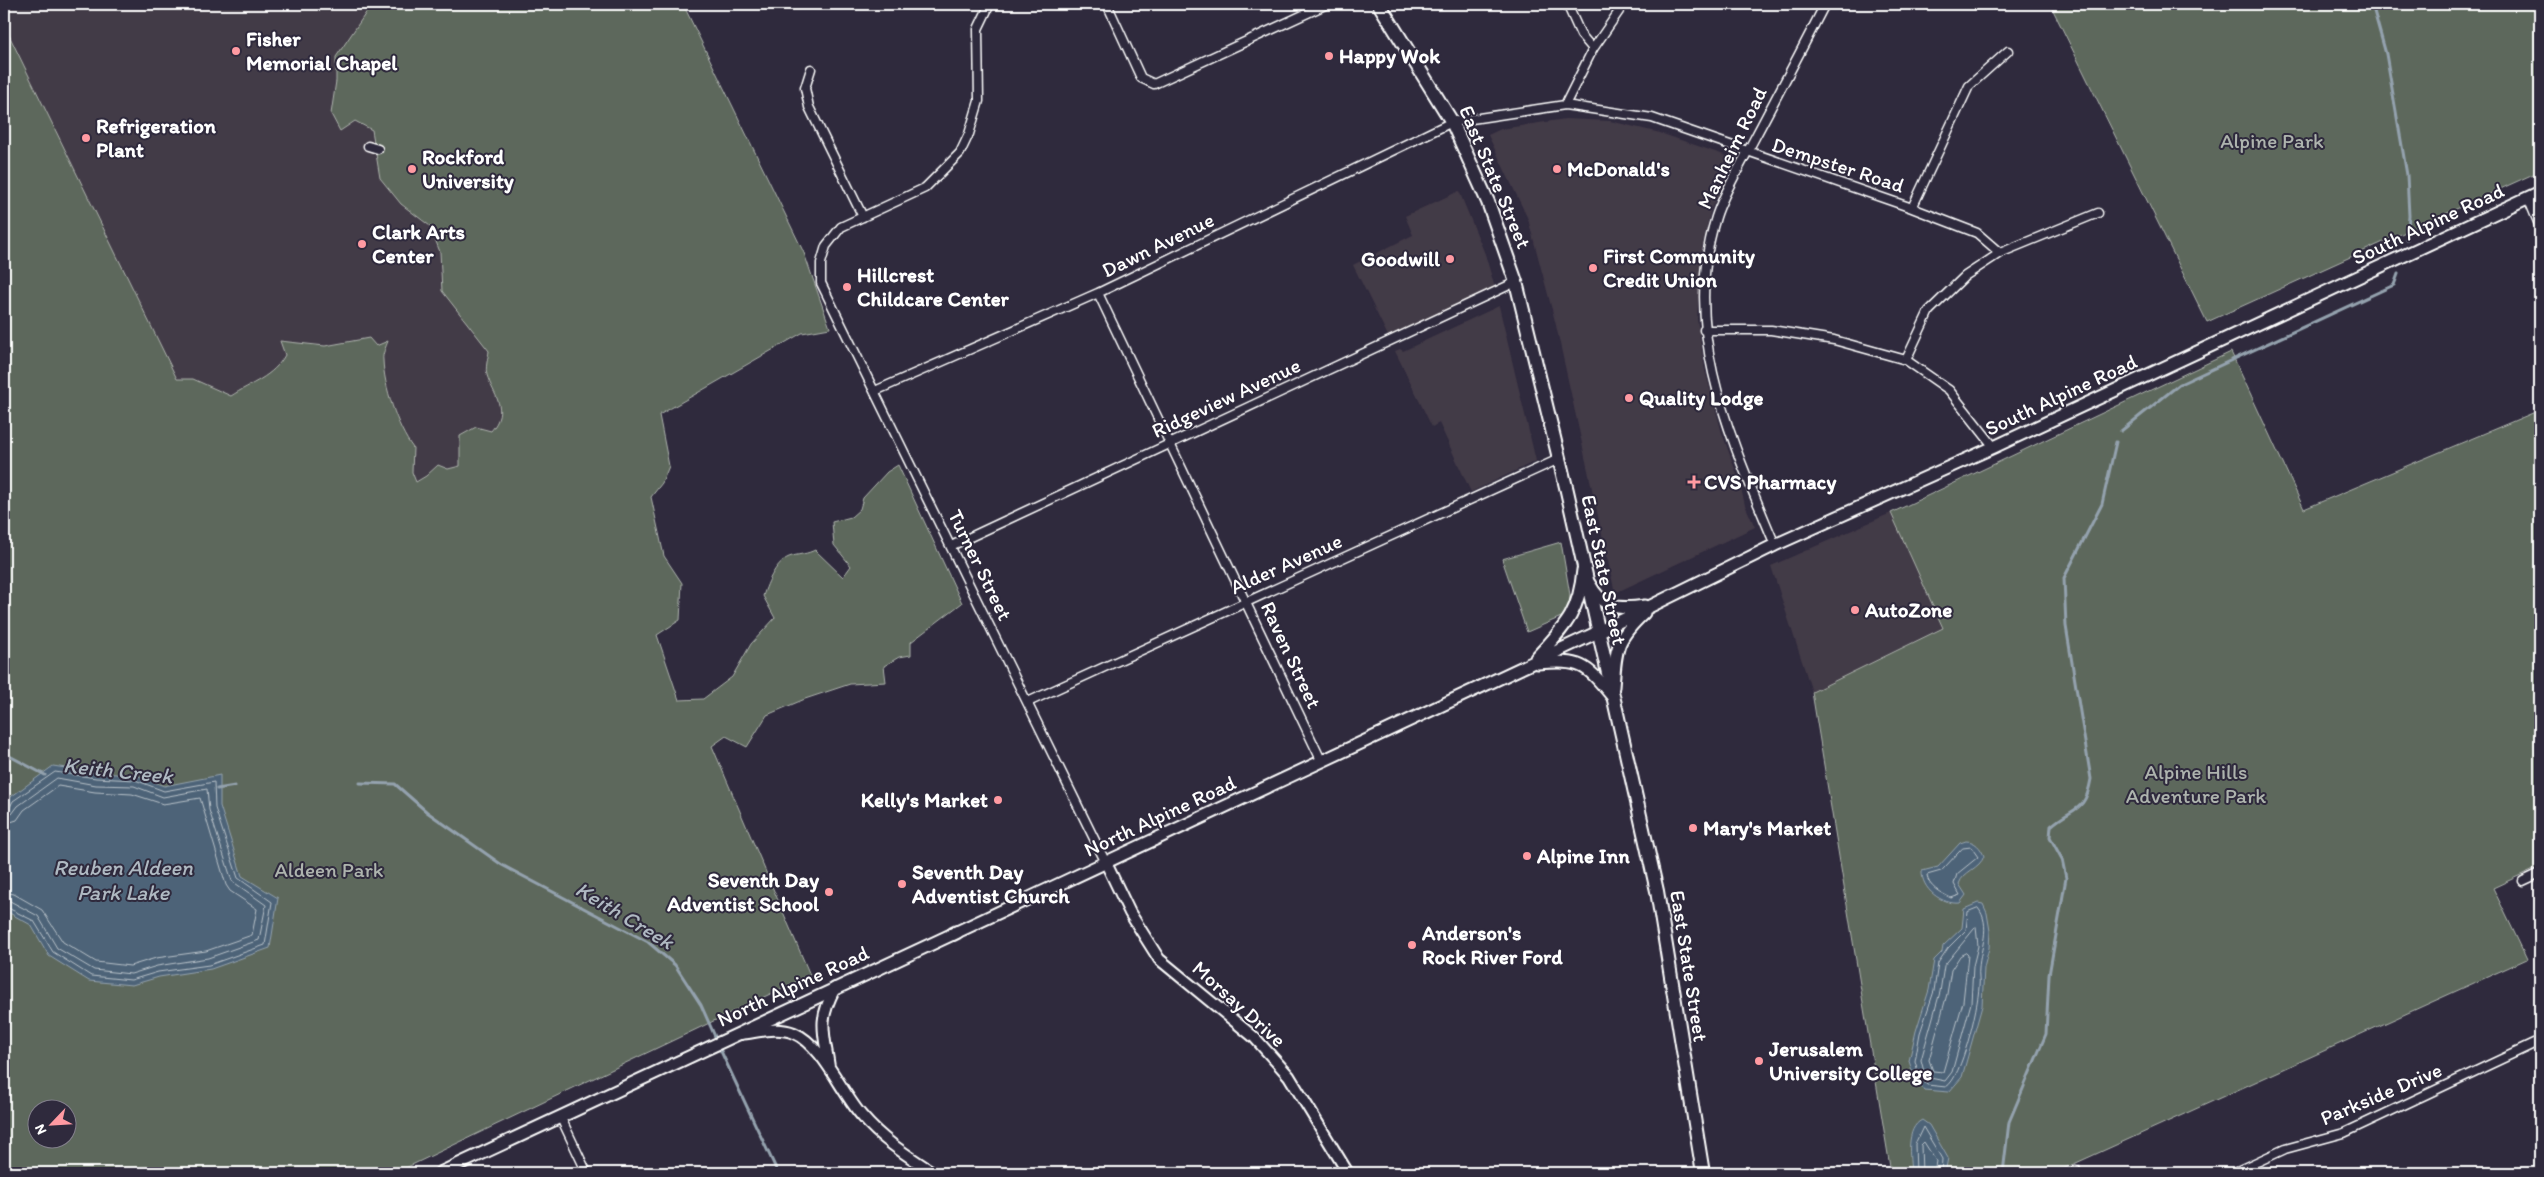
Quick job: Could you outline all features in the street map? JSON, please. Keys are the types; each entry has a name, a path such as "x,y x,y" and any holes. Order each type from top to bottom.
{"main road":[{"name":"East State Street","path":"1380,4 1452,122 1488,202 1516,282 1559,459 1658,900 1703,1173"},
{"name":"South Alpine Road","path":"1598,632 1775,546 1994,447 2540,192"},
{"path":"1583,570 1598,598 1605,604 1622,608 1654,604"},
{"path":"1532,663 1567,624 1581,592 1583,570"},
{"path":"1612,696 1618,644 1628,628 1654,604"},
{"name":"North Alpine Road","path":"440,1173 1598,632"},
{"path":"1532,663 1565,661 1579,663 1589,670 1612,696"}],"street":[{"path":"811,69 805,88 809,107 863,217 925,188 960,152 969,134 979,101 978,29 990,4"},
{"path":"1107,4 1140,78 1154,84 1327,4"},
{"path":"1567,4 1581,36 1593,48"},
{"path":"1565,104 1593,48 1624,4"},
{"name":"Manheim Road","path":"1775,546 1723,413 1709,362 1704,330 1706,269 1716,216 1825,4"},
{"path":"1912,208 1969,86 2008,51"},
{"name":"Dempster Road","path":"1452,122 1565,104 1652,118 1747,153 1912,208 1977,234 2000,253"},
{"name":"Dawn Avenue","path":"875,391 1098,293 1452,122"},
{"path":"368,146 378,149"},
{"path":"2528,198 2540,227"},
{"path":"1906,360 1930,311 1965,276 2000,253 2098,213"},
{"name":"Turner Street","path":"863,217 841,228 826,246 821,263 822,282 1106,863"},
{"name":"Ridgeview Avenue","path":"951,546 1516,282"},
{"name":"Raven Street","path":"1098,293 1169,444 1247,601 1322,762"},
{"path":"1704,330 1772,330 1834,340 1906,360 1949,390 1994,447"},
{"name":"Alder Avenue","path":"1028,702 1559,459"},
{"name":"Morsay Drive","path":"1106,863 1141,934 1159,959 1255,1038 1289,1076 1348,1173"},
{"path":"2523,881 2540,873"},
{"path":"829,1067 822,1018 825,1007 835,988"},
{"path":"734,1035 781,1029 796,1034 829,1067 861,1116 895,1148 934,1173"},
{"name":"Parkside Drive","path":"2233,1173 2285,1149 2344,1133 2540,1041"},
{"path":"561,1118 587,1173"}],"shaded area":[{"name":"Rockford University","path":"4,4 675,4 820,307 260,574 6,29 4,30"},
{"path":"1565,119 1610,121 1660,133 1727,156 1731,162 1730,172 1711,209 1702,248 1697,319 1705,370 1722,433 1739,480 1745,505 1755,527 1615,593 1555,321 1528,219 1488,135 1501,129"},
{"path":"1459,191 1485,254 1495,288 1389,338 1353,265 1413,235 1405,216"},
{"path":"1499,306 1536,461 1471,492 1439,423 1432,427 1395,351 1400,349 1403,351"},
{"path":"1891,513 1943,628 1812,692 1771,566"}],"green space":[{"name":"Aldeen Park","path":"372,4 683,4 804,253 830,328 802,333 659,415 669,466 662,483 651,497 664,556 682,583 680,620 657,635 679,700 703,699 732,677 751,644 775,618 763,596 773,572 786,558 815,550 843,577 851,566 834,545 832,522 851,517 860,509 863,498 887,472 898,465 962,603 911,642 911,655 899,657 884,666 886,682 850,684 805,699 767,715 747,747 726,736 712,746 810,975 395,1173 4,1173 4,30 6,29 177,379 193,379 231,396 261,379 280,363 285,355 280,341 325,346 369,338 376,346 388,341 383,358 386,382 392,406 413,448 412,472 416,482 438,465 448,469 460,466 460,436 476,427 491,431 497,423 500,409 486,372 489,351 442,291 440,252 430,226 401,204 380,178 372,130 355,121 340,131 331,114 336,81 336,57"},
{"name":"Alpine Park","path":"2050,4 2540,4 2540,171 2207,322"},
{"name":"Alpine Hills Adventure Park","path":"2231,352 2304,509 2540,410 2540,866 2493,888 2527,959 2054,1173 1891,1173 1812,692 1943,628 1891,513"},
{"path":"1561,542 1570,595 1568,614 1527,632 1502,559"}],"water":[{"name":"Reuben Aldeen Park Lake","path":"53,766 97,773 136,775 164,786 220,775 220,806 242,876 278,898 270,948 211,969 159,977 132,985 89,981 49,956 31,925 4,910 4,810 8,799"},
{"path":"1972,842 1977,846 1984,856 1979,864 1964,876 1959,884 1966,895 1960,903 1953,903 1940,898 1929,890 1925,884 1922,871 1938,867 1960,843"},
{"path":"1978,903 1983,904 1987,913 1990,931 1989,948 1984,968 1982,1006 1962,1077 1949,1092 1924,1090 1914,1077 1909,1061 1929,990 1934,960 1942,952 1943,946 1962,928 1964,909"},
{"path":"1922,1120 1929,1125 1948,1158 1945,1173 1911,1173 1911,1136 1917,1124"}],"waterway":[{"path":"2372,4 2386,54 2407,175 2409,216 2407,239"},
{"path":"2121,431 2180,384 2394,285 2398,274"},
{"path":"2003,1173 2009,1122 2046,1034 2049,975 2066,878 2062,859 2050,837 2051,826 2082,804 2089,790 2091,779 2066,626 2064,578 2102,504 2116,442"},
{"name":"Keith Creek","path":"4,753 45,775"},
{"name":"Keith Creek","path":"360,783 395,784 427,812 502,865 648,942 675,965 701,1005 717,1041"},
{"name":"Keith Creek","path":"217,789 235,786"},
{"name":"Keith Creek","path":"719,1047 778,1173"}],"place":[{"name":"Fisher Memorial Chapel","path":"236,51"},
{"name":"Happy Wok","path":"1329,56"},
{"name":"Refrigeration Plant","path":"86,138"},
{"name":"Rockford University","path":"412,169"},
{"name":"McDonald's","path":"1557,169"},
{"name":"Clark Arts Center","path":"362,244"},
{"name":"Goodwill","path":"1450,259"},
{"name":"First Community Credit Union","path":"1593,268"},
{"name":"Hillcrest Childcare Center","path":"847,287"},
{"name":"Quality Lodge","path":"1629,398"},
{"name":"CVS Pharmacy","path":"1694,482"},
{"name":"AutoZone","path":"1855,610"},
{"name":"Kelly's Market","path":"998,800"},
{"name":"Mary's Market","path":"1693,828"},
{"name":"Alpine Inn","path":"1527,856"},
{"name":"Seventh Day Adventist Church","path":"902,884"},
{"name":"Seventh Day Adventist School","path":"829,892"},
{"name":"Anderson's Rock River Ford","path":"1412,945"},
{"name":"Jerusalem University College","path":"1759,1061"}]}
